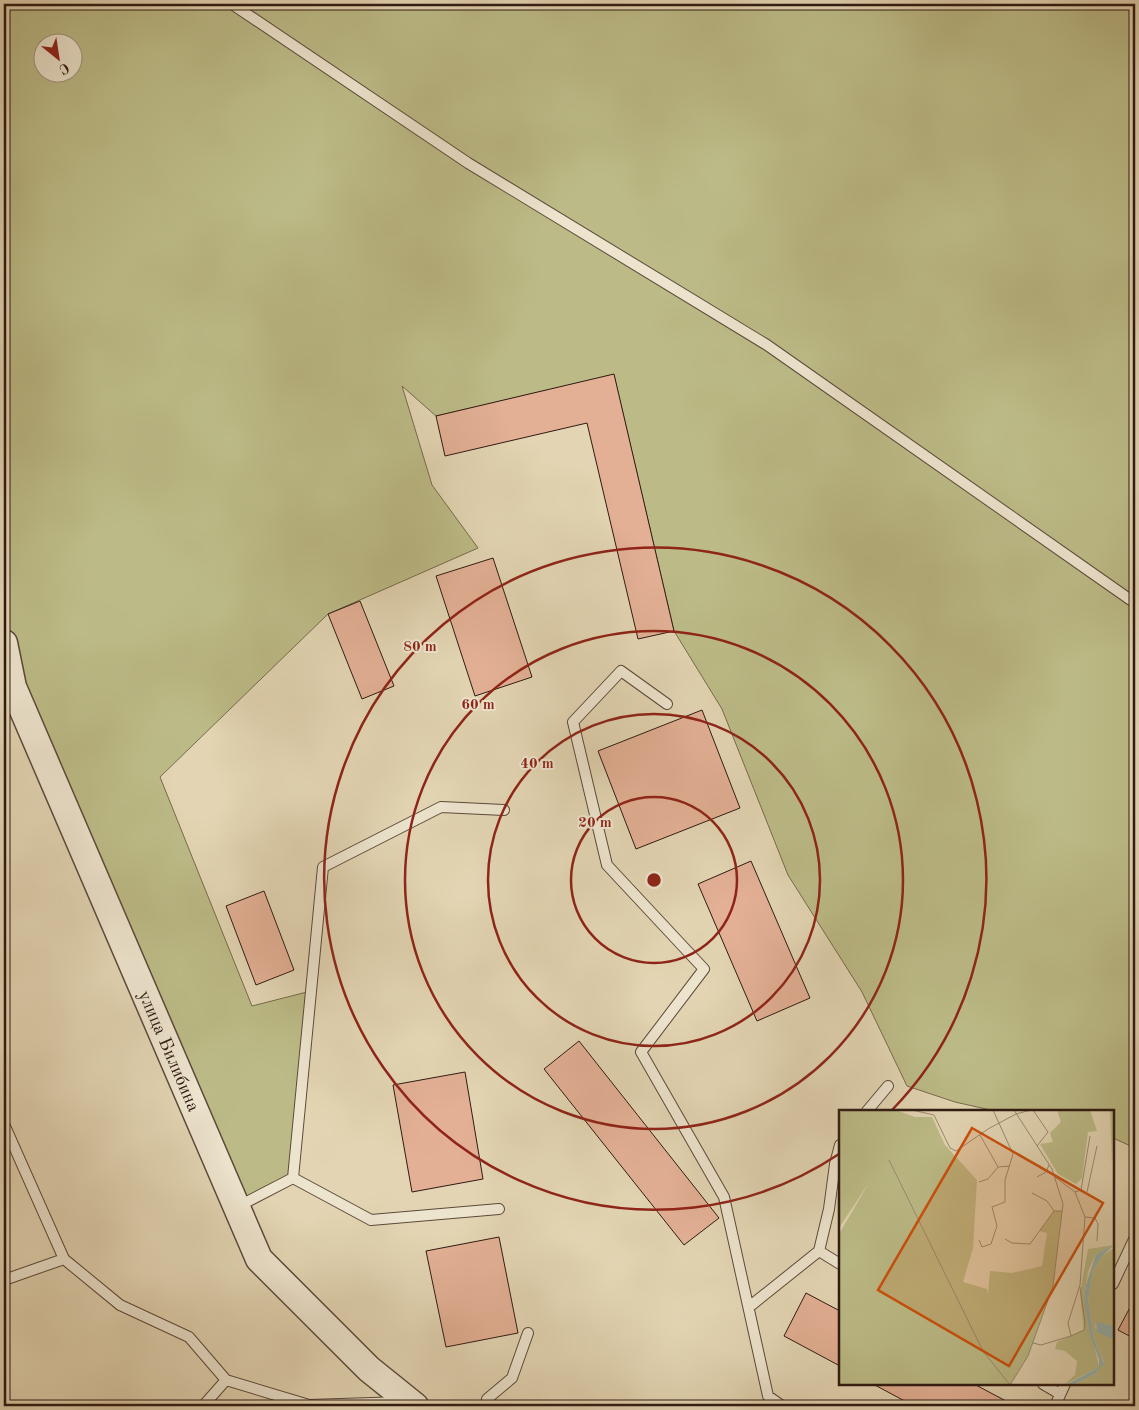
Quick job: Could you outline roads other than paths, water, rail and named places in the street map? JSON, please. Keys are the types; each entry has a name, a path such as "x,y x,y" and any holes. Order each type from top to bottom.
{"street":[{"name":"улица Билибина","path":"4,643 13,686 259,1259 370,1369 412,1404"}],"lane":[{"path":"232,4 468,163 767,345 1135,603"},
{"path":"667,704 621,671 573,722 607,865 704,969 641,1052 724,1196 768,1396 782,1406"},
{"path":"293,1178 322,867 440,808 504,810"},
{"path":"868,1110 888,1086"},
{"path":"4,1124 64,1258 120,1305 189,1337 226,1380 310,1405 412,1404"},
{"path":"749,1306 819,1251 829,1209 839,1149"},
{"path":"236,1207 293,1178"},
{"path":"293,1178 371,1220 499,1209"},
{"path":"1114,1282 1135,1236"},
{"path":"819,1251 839,1263"},
{"path":"4,1280 64,1258"},
{"path":"486,1406 487,1399 512,1378 528,1333"},
{"path":"202,1406 226,1380"},
{"path":"1045,1385 1060,1394"},
{"path":"1054,1406 1064,1385"}]}
